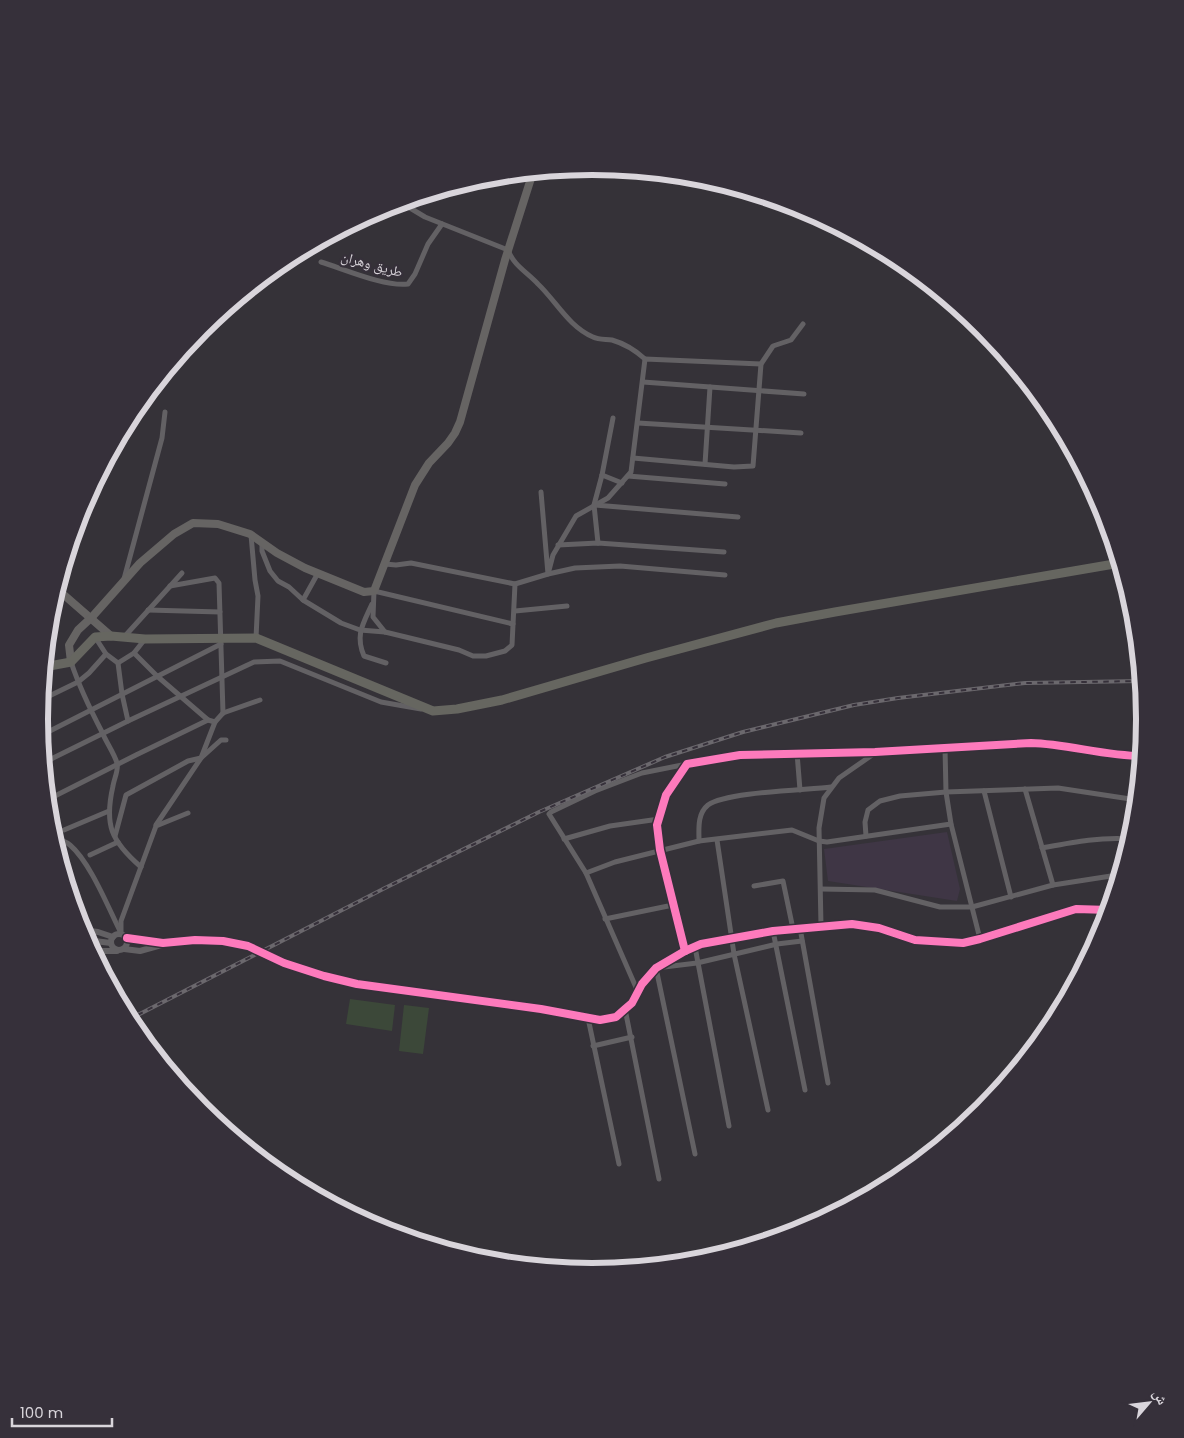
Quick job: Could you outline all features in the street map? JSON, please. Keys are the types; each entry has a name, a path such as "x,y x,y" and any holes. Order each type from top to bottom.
{"main road":[{"path":"71,662 69,645 78,630 140,563 174,534 193,523 218,524 251,535 277,553 318,573 364,592 374,591 415,485 429,463 448,443 460,422 508,250 531,178"},
{"path":"50,666 71,662 95,637 125,636 145,639 221,641 256,638 433,711 458,710 502,700 646,658 776,624 835,612 1114,564"},
{"path":"63,593 92,617 111,636"}],"street":[{"path":"408,207 425,217 508,250 511,258 522,271 538,283 562,312 580,329 594,338 612,340 630,346 645,359 761,364"},
{"name":"طريق وهران","path":"321,262 400,285 408,284 415,274 428,244 442,224"},
{"path":"633,458 734,467 753,466 761,364 773,346 791,340 803,324"},
{"path":"548,574 553,555 576,516 608,498 631,472 645,359"},
{"path":"643,382 804,394"},
{"path":"705,464 710,387"},
{"path":"124,580 162,438 165,412"},
{"path":"598,543 594,505 613,418"},
{"path":"638,423 801,433"},
{"path":"602,475 622,483"},
{"path":"628,476 725,484"},
{"path":"541,492 548,574"},
{"path":"594,505 738,517"},
{"path":"251,535 258,596 256,638"},
{"path":"262,543 262,551 270,571 278,581 341,623 360,630 385,632 459,650 473,656 486,656 505,651 512,645 515,584"},
{"path":"558,545 598,543 724,552"},
{"path":"385,564 411,563 515,584 576,568 620,566 724,575"},
{"path":"125,636 182,573"},
{"path":"304,600 318,573"},
{"path":"170,586 215,578 219,583 223,713"},
{"path":"385,632 373,617 374,591 513,624"},
{"path":"373,602 360,630 359,646 364,656 386,663"},
{"path":"514,611 567,606"},
{"path":"148,610 220,612"},
{"path":"95,637 106,654 118,663 128,721"},
{"path":"118,663 134,653 145,639"},
{"path":"48,733 221,641"},
{"path":"134,653 157,676 208,720 215,722"},
{"path":"49,696 78,682 106,654"},
{"path":"49,755 51,759 254,662 280,661 381,702 433,711"},
{"path":"71,662 90,710 118,765 109,811 109,824 116,839 141,867"},
{"path":"121,933 121,921 156,826 201,758 215,722 223,713 260,700"},
{"path":"53,797 136,754 208,720"},
{"path":"90,855 116,839 126,795 188,761 201,758 220,740 226,740"},
{"path":"638,992 586,873 550,816 551,812 642,773 740,756 876,752 1031,743 1055,743 1102,753 1135,755"},
{"path":"945,748 946,792 951,824 980,939"},
{"path":"821,926 819,828 824,798 839,778 876,752"},
{"path":"797,753 800,790"},
{"path":"685,951 660,850 657,825 666,795 687,764"},
{"path":"699,841 700,817 708,805 729,798 831,787"},
{"path":"866,836 865,822 868,810 880,801 900,796 946,792 1058,788 1130,799"},
{"path":"1025,789 1052,885"},
{"path":"984,791 1012,897"},
{"path":"64,830 109,811"},
{"path":"156,826 188,813"},
{"path":"564,839 610,826 659,819"},
{"path":"586,873 601,866 699,841 792,830 819,841 828,842 951,824"},
{"path":"1042,848 1088,839 1123,839"},
{"path":"61,840 71,846 86,865 121,933 127,938 163,942 223,941 248,946 284,962 324,976 357,984 541,1009 600,1020 616,1017 632,1003 656,968 695,947 732,938 773,931 852,924 879,928 915,940 963,943 1076,909 1102,910"},
{"path":"717,840 734,954 768,1110"},
{"path":"821,889 875,890 940,907 972,907 1052,885 1113,877"},
{"path":"754,886 783,881 796,929 802,941 828,1083"},
{"path":"605,919 673,904"},
{"path":"91,931 98,932 112,940 114,949 121,950 128,944 127,938"},
{"path":"773,931 804,1090"},
{"path":"95,940 112,940 121,933"},
{"path":"100,951 140,951 175,941"},
{"path":"656,968 697,962 777,944 802,941"},
{"path":"695,947 729,1126"},
{"path":"656,968 695,1154"},
{"path":"625,1009 659,1179"},
{"path":"588,1018 619,1164"},
{"path":"593,1046 632,1037"}],"shaded area":[{"path":"947,832 960,889 957,901 828,881 824,849"}],"green space":[{"path":"350,999 395,1005 392,1031 346,1024"},
{"path":"404,1005 429,1008 423,1054 399,1051"}],"railway":[{"path":"135,1016 385,888 539,812 665,757 743,732 854,705 1025,683 1135,681"}],"cycle path":[{"path":"685,951 660,850 657,825 666,795 687,764 740,755 875,752 1031,743 1135,755"},
{"path":"127,938 163,943 195,940 223,941 248,946 284,963 357,984 541,1009 600,1020 616,1017 632,1003 642,984 656,968 701,944 773,931 852,924 879,928 915,940 963,943 1076,909 1102,910"}]}
